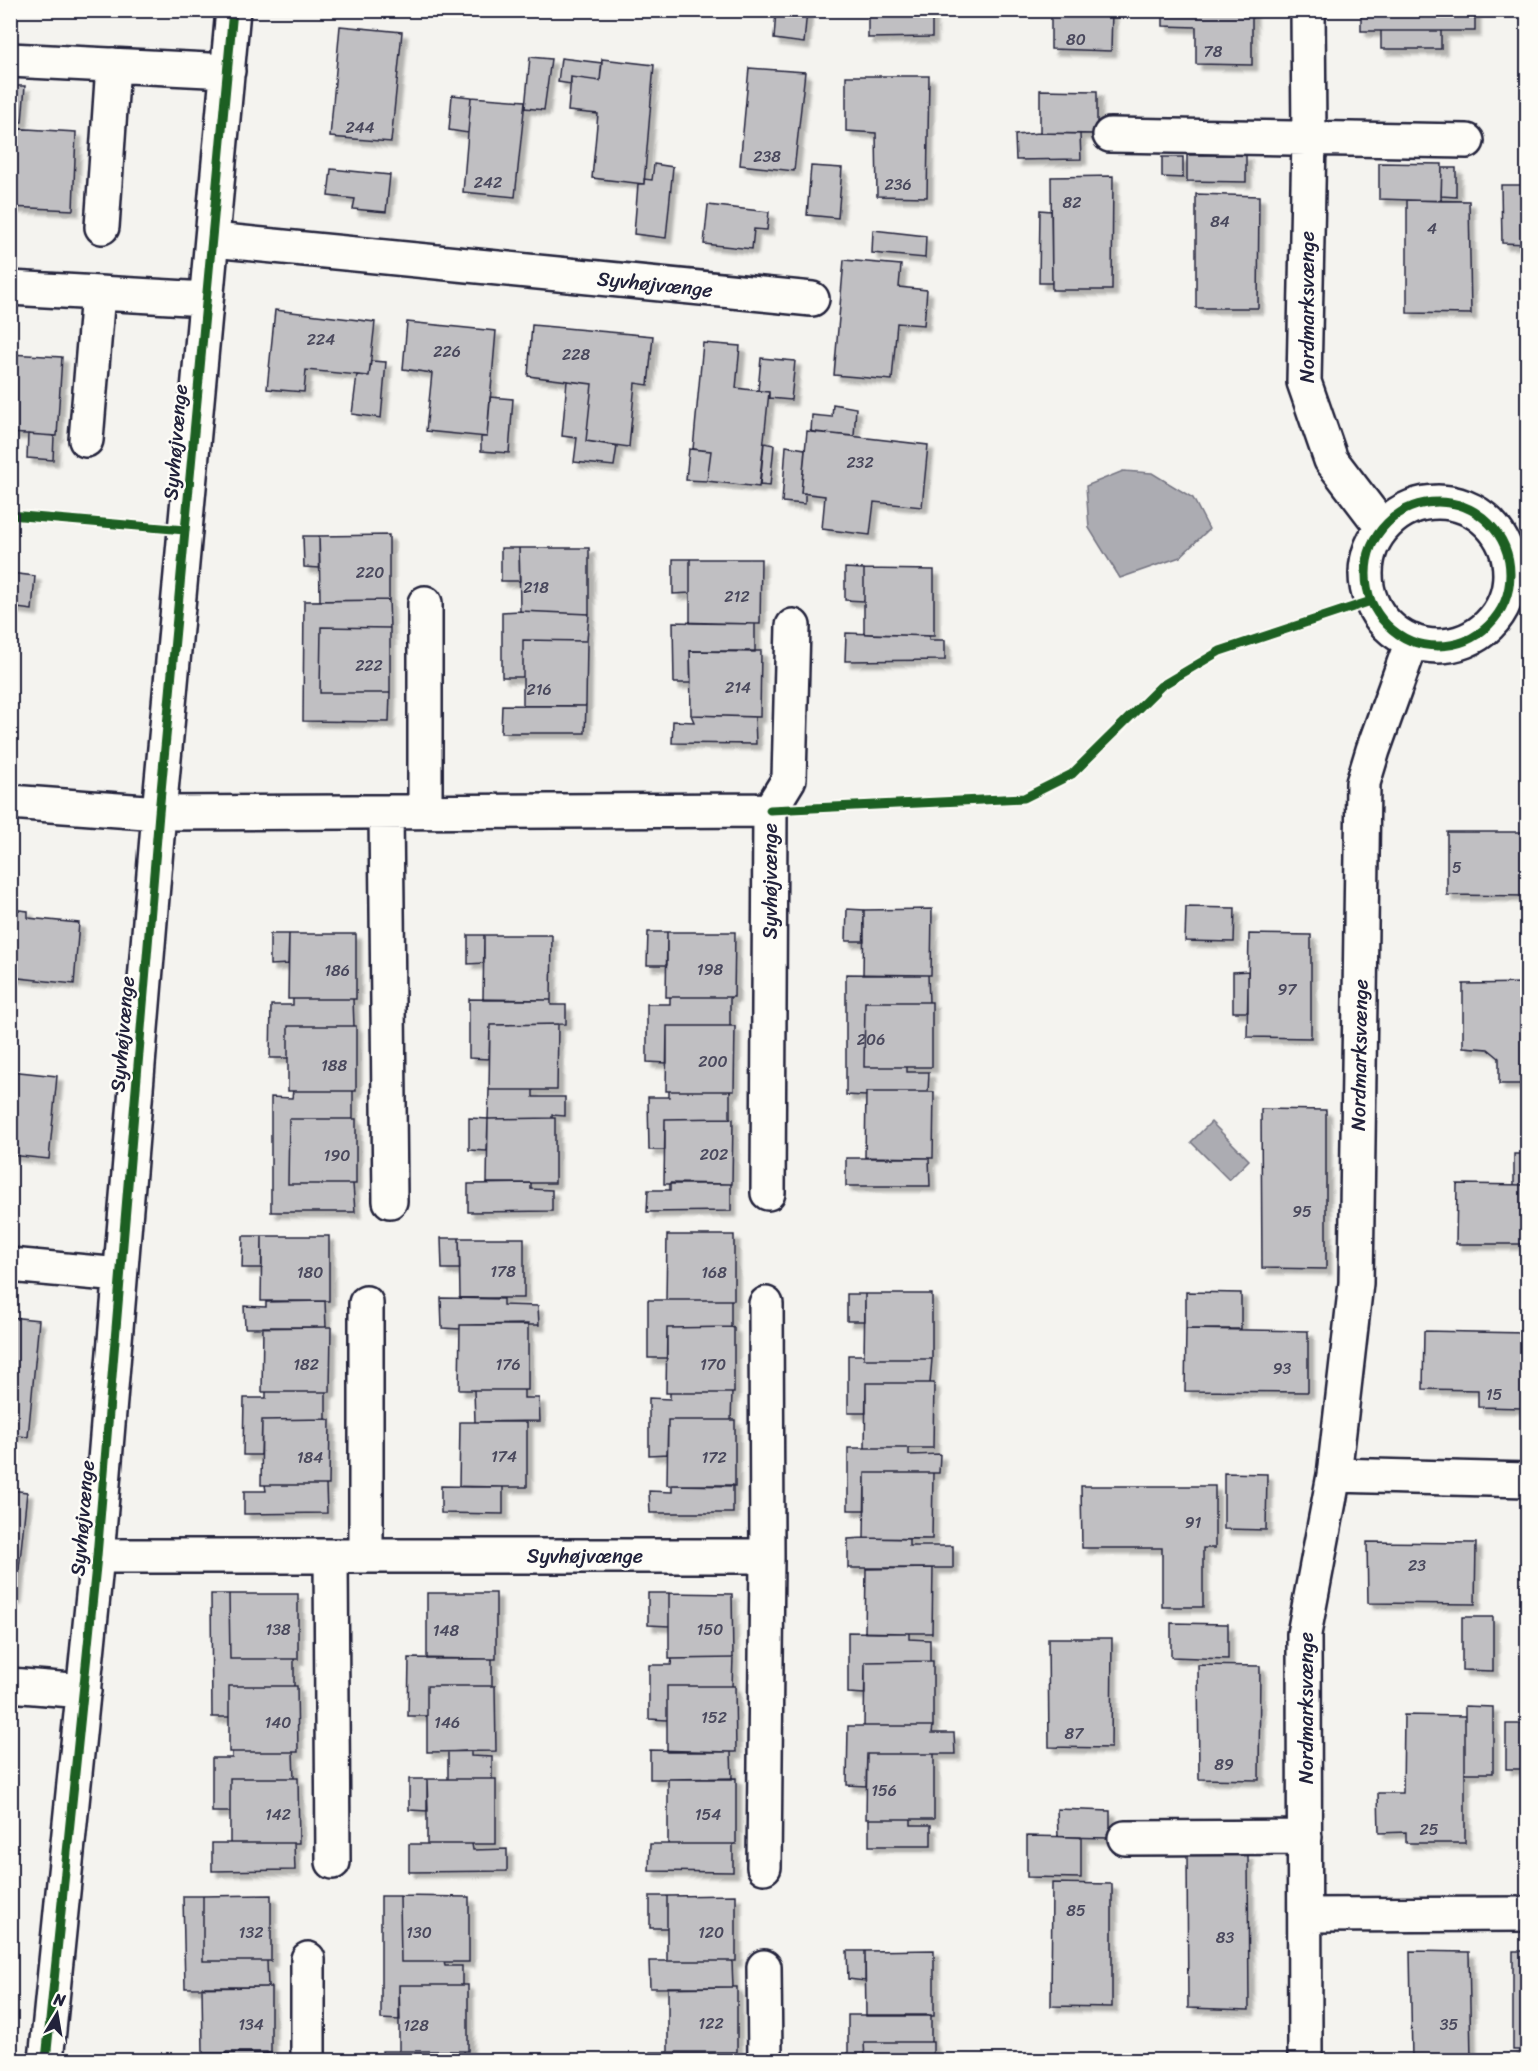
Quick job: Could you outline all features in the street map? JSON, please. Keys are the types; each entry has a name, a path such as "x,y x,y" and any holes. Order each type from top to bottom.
{"street":[{"name":"Syvhøjvænge","path":"46,2061 97,1556 159,813 233,10"},
{"name":"Nordmarksvænge","path":"1308,10 1309,138 1304,382 1330,460 1382,527"},
{"path":"10,60 228,70"},
{"path":"102,227 113,65"},
{"path":"1110,135 1467,141"},
{"name":"Syvhøjvænge","path":"213,240 812,299"},
{"path":"10,288 206,299"},
{"path":"86,440 98,293"},
{"path":"1427,502 1453,502 1477,512 1496,530 1508,553 1516,610 1493,622 1476,636 1455,644 1433,646 1412,641 1395,632 1381,618 1371,601 1365,576 1369,550 1382,527 1402,510 1427,502"},
{"path":"425,603 425,811"},
{"path":"770,810 789,779 793,626"},
{"name":"Nordmarksvænge","path":"1305,2061 1304,1634 1334,1475 1356,1283 1363,783 1412,641"},
{"name":"Syvhøjvænge","path":"10,802 159,813 770,810 768,1193"},
{"path":"386,812 390,1200"},
{"path":"10,1265 120,1275"},
{"path":"366,1304 366,1556"},
{"path":"764,1867 767,1556 766,1304"},
{"path":"1334,1475 1527,1479"},
{"name":"Syvhøjvænge","path":"97,1556 767,1556"},
{"path":"331,1556 333,1862"},
{"path":"10,1684 84,1691"},
{"path":"1125,1838 1305,1837"},
{"path":"1305,1915 1527,1914"},
{"path":"308,1959 308,2061"},
{"path":"764,1967 765,2061"}],"shaded area":[{"path":"1123,471 1152,473 1193,498 1209,529 1180,557 1120,578 1089,528 1086,486"},
{"path":"1211,1122 1249,1160 1229,1180 1191,1142"}],"building":[{"path":"776,10 807,10 804,43 774,39"},
{"path":"868,10 932,10 932,37 868,38"},
{"path":"1051,10 1112,10 1111,51 1051,49"},
{"path":"1163,10 1252,10 1252,65 1196,64 1196,27 1163,26"},
{"path":"1361,10 1475,10 1475,31 1361,31"},
{"path":"340,26 402,32 391,142 330,137"},
{"path":"1381,31 1441,31 1441,49 1381,49"},
{"path":"530,57 551,59 544,110 525,108"},
{"path":"561,58 602,63 600,81 571,77 571,84 558,82"},
{"path":"602,59 654,65 644,184 592,178 598,114 568,111 571,77 600,81"},
{"path":"749,68 805,72 794,171 740,165"},
{"path":"846,76 929,76 927,197 877,196 876,133 846,131"},
{"path":"10,86 25,86 22,122 16,122 16,129 10,128"},
{"path":"1040,90 1097,91 1097,134 1040,133"},
{"path":"452,95 471,97 468,133 449,130"},
{"path":"471,97 525,101 515,197 463,192"},
{"path":"10,128 76,132 73,210 10,207"},
{"path":"1080,134 1081,159 1016,160 1015,135"},
{"path":"1187,155 1246,155 1246,182 1187,181"},
{"path":"1162,157 1183,157 1183,178 1162,177"},
{"path":"1379,163 1442,164 1441,201 1379,199"},
{"path":"654,164 673,167 666,238 634,234 638,184 644,184 644,179 652,180"},
{"path":"811,166 842,168 838,218 807,215"},
{"path":"1442,168 1456,168 1456,197 1441,196"},
{"path":"331,169 390,175 386,212 353,209 355,199 328,196"},
{"path":"1113,176 1112,290 1052,290 1051,177"},
{"path":"1501,185 1528,185 1528,244 1502,243"},
{"path":"1196,194 1259,196 1258,308 1196,308"},
{"path":"1407,200 1469,201 1471,314 1407,313"},
{"path":"708,205 769,212 767,230 754,229 752,249 704,244"},
{"path":"1040,210 1051,211 1052,283 1039,283"},
{"path":"873,230 926,236 925,258 872,253"},
{"path":"844,260 901,265 899,287 927,290 924,325 897,323 892,380 834,375"},
{"path":"275,310 375,322 369,376 306,370 304,392 267,389"},
{"path":"407,322 496,331 487,437 426,431 432,373 403,369"},
{"path":"532,325 653,336 648,385 635,383 629,447 586,441 592,384 528,376"},
{"path":"703,343 740,346 736,388 769,392 759,487 707,481 711,451 693,449"},
{"path":"10,354 62,357 57,436 10,433"},
{"path":"761,358 795,361 791,400 769,398 769,392 758,391"},
{"path":"371,361 386,362 381,418 352,414 357,375 369,376"},
{"path":"567,381 592,384 586,441 617,446 614,466 574,462 577,438 562,436"},
{"path":"490,397 513,399 509,453 481,451 481,437 487,437"},
{"path":"833,404 856,408 854,436 811,432 812,415 832,417"},
{"path":"807,431 928,445 922,507 874,502 870,535 822,529 825,496 801,493"},
{"path":"28,434 54,436 53,460 27,458"},
{"path":"764,443 774,445 770,486 760,485"},
{"path":"786,446 805,449 801,493 805,493 805,504 782,502"},
{"path":"689,449 711,451 707,481 686,480"},
{"path":"389,535 389,600 320,601 319,536"},
{"path":"303,536 319,536 320,568 304,567"},
{"path":"501,548 519,548 520,581 501,581"},
{"path":"519,548 589,548 589,614 520,611"},
{"path":"673,559 690,559 690,593 673,594"},
{"path":"690,559 761,559 760,624 690,623"},
{"path":"845,568 864,569 864,601 845,600"},
{"path":"864,569 934,570 934,636 864,634"},
{"path":"10,573 35,576 32,610 10,607"},
{"path":"389,600 390,628 321,627 320,693 390,693 389,722 303,721 304,601"},
{"path":"502,612 589,614 587,641 523,640 523,677 502,677"},
{"path":"673,622 755,624 755,652 690,651 691,683 674,683"},
{"path":"321,627 390,628 390,693 320,693"},
{"path":"846,633 929,636 929,640 945,640 945,660 845,661"},
{"path":"523,640 587,641 586,706 523,706"},
{"path":"690,651 761,651 760,717 691,715"},
{"path":"502,705 586,706 585,733 501,733"},
{"path":"691,715 755,717 756,744 672,743 673,721 694,722"},
{"path":"1447,832 1528,832 1528,896 1447,895"},
{"path":"1186,907 1235,908 1234,942 1185,941"},
{"path":"10,909 28,911 28,918 79,923 74,984 10,977"},
{"path":"847,909 864,910 864,941 846,941"},
{"path":"932,909 931,975 863,975 864,910"},
{"path":"648,932 667,932 667,965 647,965"},
{"path":"667,932 735,932 734,997 666,997"},
{"path":"270,934 289,934 288,964 270,965"},
{"path":"289,934 356,934 356,999 288,999"},
{"path":"1249,934 1311,935 1311,1038 1247,1037"},
{"path":"468,935 484,935 484,963 468,964"},
{"path":"484,935 552,935 551,1000 483,1000"},
{"path":"1248,971 1248,1012 1233,1012 1233,972"},
{"path":"846,974 928,975 929,1002 865,1002 864,1067 907,1067 907,1072 929,1072 928,1092 866,1092 866,1096 846,1095"},
{"path":"1528,983 1528,1084 1499,1084 1499,1058 1488,1049 1463,1047 1463,984"},
{"path":"670,997 730,997 730,1026 667,1026 667,1063 647,1062 647,1004 670,1004"},
{"path":"293,999 353,999 354,1026 288,1026 288,1058 270,1058 271,1005 293,1005"},
{"path":"469,999 551,1000 551,1005 566,1005 566,1024 490,1025 489,1059 469,1058"},
{"path":"865,1002 932,1002 932,1067 864,1067"},
{"path":"558,1024 557,1090 489,1090 490,1025"},
{"path":"288,1026 356,1026 356,1091 288,1091"},
{"path":"667,1026 735,1026 734,1091 666,1091"},
{"path":"10,1071 57,1076 49,1159 10,1155"},
{"path":"489,1090 533,1090 533,1097 565,1097 565,1116 488,1119"},
{"path":"293,1091 353,1091 353,1119 289,1119 288,1184 353,1184 355,1212 271,1212 271,1097 292,1098"},
{"path":"669,1091 730,1091 730,1118 665,1119 665,1150 649,1150 648,1097 669,1097"},
{"path":"866,1092 934,1092 933,1158 865,1157"},
{"path":"1261,1109 1326,1110 1326,1269 1262,1268"},
{"path":"469,1118 488,1119 487,1151 469,1150"},
{"path":"555,1118 555,1183 487,1183 488,1119"},
{"path":"289,1119 356,1119 356,1184 288,1184"},
{"path":"665,1119 733,1119 732,1184 664,1184"},
{"path":"1514,1154 1528,1154 1528,1185 1514,1185"},
{"path":"846,1158 929,1158 930,1186 846,1186"},
{"path":"531,1183 531,1189 552,1190 552,1211 468,1212 468,1184"},
{"path":"670,1183 731,1184 731,1211 647,1212 648,1190 670,1190"},
{"path":"1457,1184 1528,1185 1528,1244 1456,1244"},
{"path":"667,1235 734,1235 734,1300 666,1300"},
{"path":"243,1236 262,1236 262,1268 242,1268"},
{"path":"262,1236 329,1236 329,1301 261,1301"},
{"path":"441,1238 459,1238 460,1269 442,1269"},
{"path":"459,1238 524,1238 524,1298 460,1298"},
{"path":"1186,1292 1241,1293 1241,1329 1186,1329"},
{"path":"847,1294 865,1294 865,1321 847,1321"},
{"path":"865,1294 932,1294 932,1359 864,1359"},
{"path":"441,1298 503,1299 503,1305 538,1306 539,1325 460,1325 460,1329 442,1328"},
{"path":"648,1300 731,1300 731,1327 667,1328 667,1358 648,1358"},
{"path":"325,1301 326,1327 245,1328 244,1306 266,1307 266,1302"},
{"path":"10,1317 39,1320 28,1437 10,1435"},
{"path":"528,1324 528,1390 459,1390 460,1325"},
{"path":"263,1327 331,1327 330,1392 262,1392"},
{"path":"667,1328 734,1328 734,1393 666,1393"},
{"path":"1186,1329 1308,1331 1308,1392 1185,1391"},
{"path":"1424,1331 1526,1333 1523,1408 1478,1407 1478,1390 1423,1389"},
{"path":"848,1355 864,1355 864,1359 932,1359 930,1383 866,1383 866,1413 848,1413"},
{"path":"866,1383 934,1383 933,1448 865,1448"},
{"path":"474,1390 524,1390 524,1398 539,1398 540,1421 475,1422"},
{"path":"266,1392 326,1392 326,1419 262,1420 261,1455 243,1455 244,1398 266,1398"},
{"path":"670,1393 732,1393 731,1420 668,1420 667,1454 649,1455 649,1398 670,1399"},
{"path":"262,1420 330,1420 329,1485 261,1485"},
{"path":"668,1420 735,1420 735,1486 667,1485"},
{"path":"460,1422 527,1422 527,1487 459,1487"},
{"path":"848,1448 909,1448 909,1455 940,1454 939,1473 865,1473 865,1510 848,1510"},
{"path":"865,1473 933,1473 932,1539 864,1538"},
{"path":"1224,1473 1267,1474 1266,1530 1224,1529"},
{"path":"265,1485 326,1485 327,1513 244,1514 244,1491 266,1491"},
{"path":"672,1485 733,1485 733,1513 650,1513 649,1491 672,1492"},
{"path":"441,1486 503,1487 503,1514 441,1513"},
{"path":"1081,1486 1215,1486 1215,1548 1203,1548 1203,1607 1162,1607 1162,1548 1082,1548"},
{"path":"10,1490 27,1492 16,1599 10,1599"},
{"path":"1524,1519 1528,1519 1528,1581 1523,1581"},
{"path":"848,1539 909,1539 909,1546 953,1546 953,1568 848,1568"},
{"path":"1367,1542 1476,1543 1475,1604 1368,1603"},
{"path":"933,1568 932,1633 865,1633 866,1569"},
{"path":"427,1593 496,1593 496,1659 427,1659"},
{"path":"648,1593 669,1593 669,1626 648,1625"},
{"path":"669,1593 732,1594 733,1658 669,1659"},
{"path":"211,1594 229,1594 230,1659 294,1659 294,1686 229,1686 229,1717 212,1717"},
{"path":"229,1594 298,1594 298,1659 230,1659"},
{"path":"1462,1617 1493,1617 1493,1671 1462,1670"},
{"path":"1171,1623 1228,1624 1228,1659 1171,1657"},
{"path":"848,1632 909,1633 909,1639 930,1640 930,1661 865,1662 865,1694 848,1693"},
{"path":"1048,1638 1112,1638 1111,1748 1049,1747"},
{"path":"409,1658 492,1659 492,1686 427,1686 427,1716 408,1716"},
{"path":"733,1658 732,1686 667,1686 667,1720 649,1719 649,1665 671,1665 672,1659"},
{"path":"933,1661 933,1726 864,1726 865,1662"},
{"path":"1198,1665 1260,1666 1259,1780 1199,1779"},
{"path":"229,1686 297,1686 298,1752 229,1752"},
{"path":"427,1686 495,1686 496,1751 427,1752"},
{"path":"667,1686 735,1686 736,1752 667,1752"},
{"path":"1465,1706 1493,1707 1493,1773 1465,1773"},
{"path":"1404,1715 1465,1716 1465,1843 1406,1843 1406,1832 1379,1833 1378,1793 1403,1793"},
{"path":"1506,1724 1528,1724 1528,1769 1506,1769"},
{"path":"848,1726 933,1726 932,1733 954,1733 955,1754 867,1754 866,1786 847,1785"},
{"path":"650,1750 731,1752 732,1779 650,1779"},
{"path":"471,1751 471,1756 492,1757 492,1779 448,1779 448,1752"},
{"path":"232,1752 293,1752 294,1778 230,1778 230,1812 212,1812 212,1758 232,1758"},
{"path":"867,1754 934,1754 934,1819 866,1819"},
{"path":"230,1778 298,1778 299,1843 230,1843"},
{"path":"736,1778 736,1844 668,1844 668,1779"},
{"path":"409,1779 427,1779 428,1811 409,1810"},
{"path":"427,1779 496,1779 496,1844 427,1844"},
{"path":"1057,1809 1110,1811 1110,1838 1058,1837"},
{"path":"869,1819 911,1819 911,1825 931,1825 931,1846 869,1846"},
{"path":"1027,1836 1081,1837 1081,1878 1027,1877"},
{"path":"212,1843 294,1843 295,1870 212,1871"},
{"path":"409,1844 472,1844 473,1850 507,1849 507,1871 409,1872"},
{"path":"650,1844 733,1844 733,1872 649,1871"},
{"path":"1187,1854 1248,1855 1249,2010 1188,2008"},
{"path":"1052,1883 1112,1884 1112,2007 1051,2006"},
{"path":"271,1895 271,1961 203,1961 203,1896"},
{"path":"736,1895 736,1961 667,1961 667,1896"},
{"path":"183,1896 203,1896 203,1961 267,1961 268,1987 185,1988"},
{"path":"381,1896 400,1896 401,1962 444,1962 445,1966 462,1966 462,1985 399,1985 400,2020 381,2019"},
{"path":"400,1896 469,1897 469,1962 401,1962"},
{"path":"650,1896 667,1896 667,1928 650,1928"},
{"path":"934,1950 934,2016 866,2016 865,1951"},
{"path":"847,1951 865,1951 865,1981 848,1979"},
{"path":"1410,1951 1469,1952 1471,2060 1412,2060"},
{"path":"1513,1951 1528,1951 1528,2050 1513,2050"},
{"path":"649,1961 732,1961 733,1987 650,1988"},
{"path":"399,1985 468,1985 468,2051 399,2051"},
{"path":"202,1987 271,1987 271,2053 203,2053"},
{"path":"668,1987 737,1987 737,2052 668,2052"},
{"path":"848,2015 931,2015 931,2042 864,2042 865,2060 848,2060"},
{"path":"864,2042 933,2042 933,2060 865,2060"},
{"path":"382,2051 464,2051 465,2059 479,2060 382,2060"},
{"path":"226,2052 267,2052 267,2060 226,2060"},
{"path":"650,2052 732,2052 732,2060 650,2060"}],"cycle path":[{"path":"46,2060 97,1556 159,813 233,10"},
{"path":"1438,502 1466,507 1489,523 1505,546 1510,574 1505,602 1489,625 1466,641 1438,646 1410,641 1387,625 1371,602 1366,574 1371,546 1387,523 1410,507 1438,502"},
{"path":"10,515 185,530"},
{"path":"770,810 1024,798 1072,774 1161,686 1220,651 1371,601"}]}
